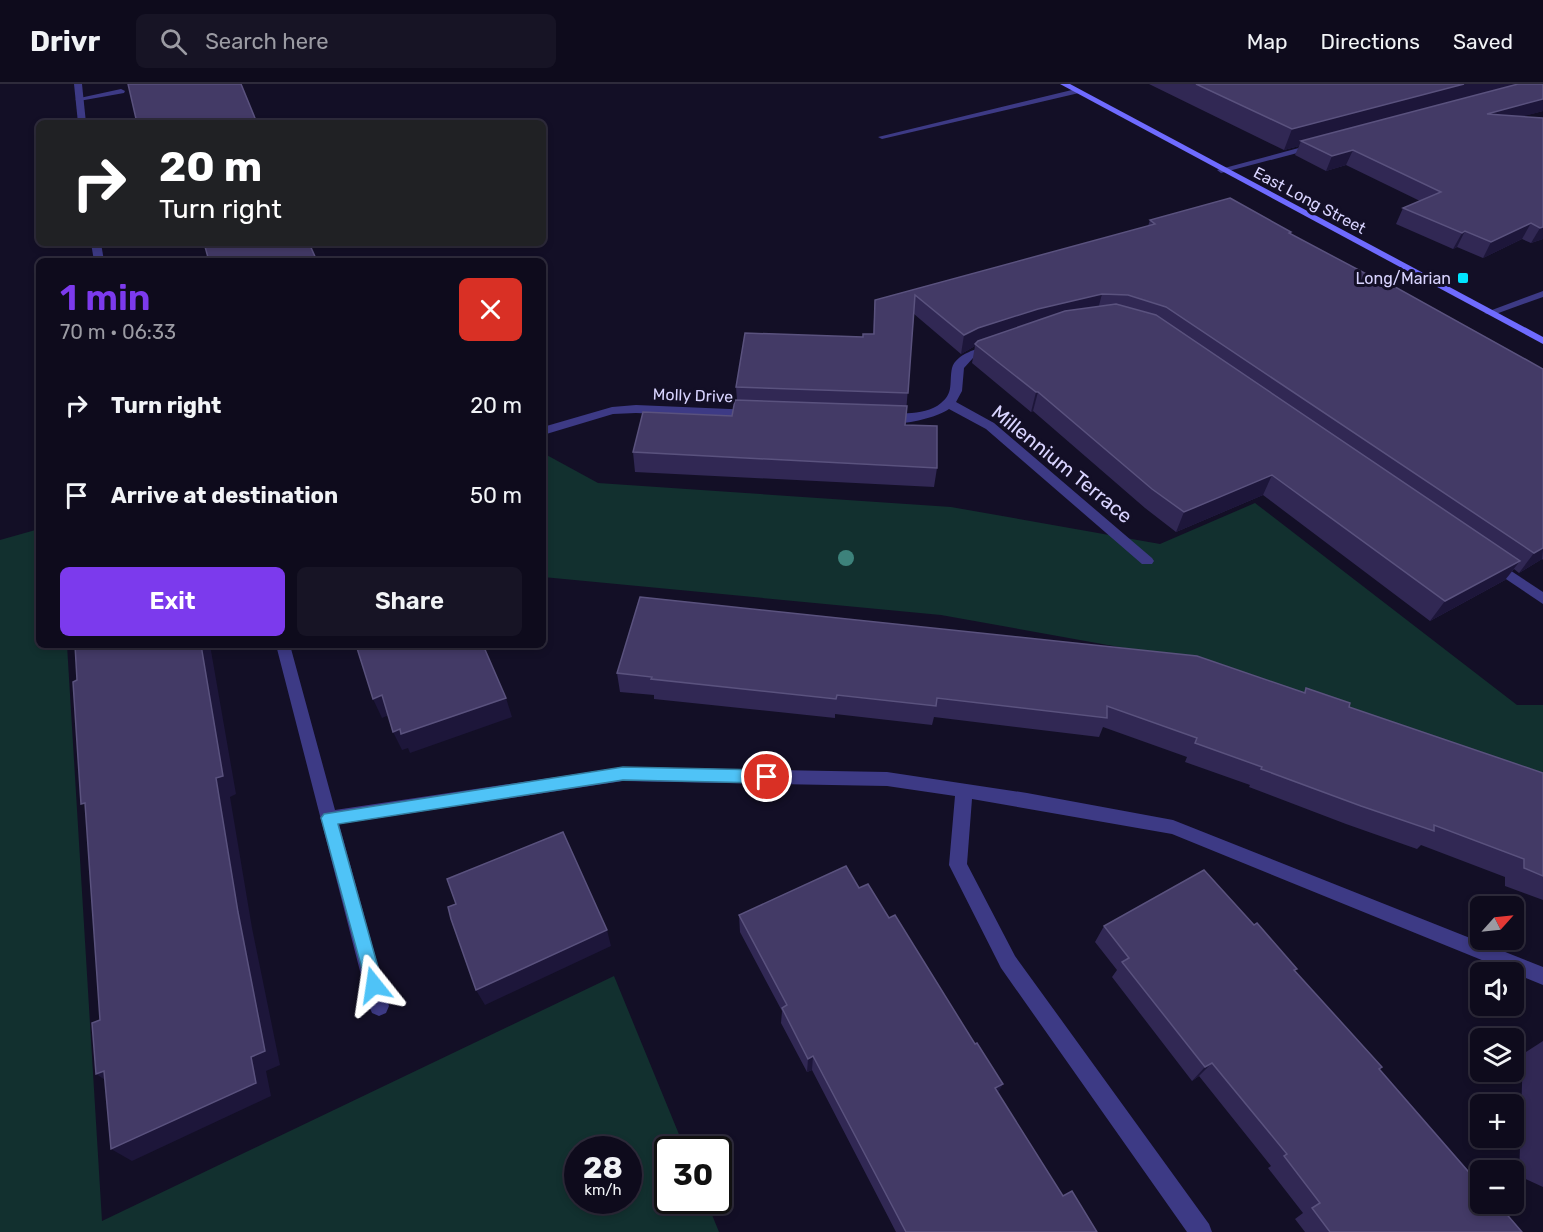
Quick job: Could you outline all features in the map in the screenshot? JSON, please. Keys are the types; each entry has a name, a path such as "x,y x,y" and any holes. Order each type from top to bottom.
{"street":[{"path":"78,84 82,120"},
{"name":"East Long Street","path":"1064,84 1543,341"},
{"path":"882,137 1076,91"},
{"path":"79,99 121,92"},
{"path":"1221,170 1323,143"},
{"path":"1489,313 1543,294"},
{"path":"870,418 905,419 927,415 948,404 956,391 958,367 969,356 1002,345"},
{"name":"Millennium Terrace","path":"948,404 990,426 1147,561"},
{"name":"Molly Drive","path":"546,430 612,411 765,414"},
{"path":"1485,558 1543,599"},
{"path":"284,648 379,1006"},
{"path":"329,818 623,774 886,779 1173,827 1543,976"},
{"path":"964,791 958,865 1008,962 1201,1232"}],"green space":[{"path":"546,455 598,483 951,507 1160,544 1255,503 1517,705 1543,705 1543,781 1141,651 941,615 546,577"},
{"path":"36,530 36,648 67,648 102,1221 614,976 680,1136 654,1136 654,1214 712,1214 719,1232 0,1232 0,540"}],"building":[{"path":"128,84 241,84 256,120 136,120"},
{"path":"1196,84 1464,84 1292,129"},
{"path":"1518,84 1543,84 1543,99 1487,114 1543,118 1543,227 1540,228 1531,223 1491,242 1465,231 1462,233 1403,208 1441,192 1353,150 1332,156 1301,141"},
{"path":"1230,198 1291,232 1289,233 1387,285 1390,284 1543,369 1543,548 1534,553 1166,307 1128,295 1102,294 1038,309 978,328 964,335 915,295 908,393 736,387 745,333 863,337 863,334 874,334 875,300 1155,224 1150,220"},
{"path":"205,246 310,246 316,258 208,258"},
{"path":"1116,304 1156,315 1520,561 1445,601 1272,475 1184,512 1152,489 1038,392 975,344 1065,311"},
{"path":"735,400 907,406 905,425 937,426 937,468 633,452 643,412 732,416"},
{"path":"640,597 1197,656 1305,693 1306,688 1350,703 1349,707 1543,773 1543,876 1524,868 1524,859 1434,825 1434,831 1361,806 1195,743 1197,738 1107,706 1107,718 937,698 936,706 837,695 836,699 651,679 652,677 617,673"},
{"path":"75,648 202,648 223,776 216,778 238,912 265,1051 251,1057 256,1083 111,1149 104,1071 96,1074 92,1023 100,1020 85,803 81,804 73,682 77,680"},
{"path":"357,648 484,648 506,698 401,734 400,729 393,732 382,695 373,699"},
{"path":"563,832 607,930 476,990 451,919 448,907 456,904 447,879"},
{"path":"846,866 859,888 868,884 889,918 895,915 975,1044 977,1043 1003,1084 995,1088 1063,1196 1072,1191 1097,1232 906,1232 813,1056 808,1059 782,1008 787,1005 739,915"},
{"path":"1204,870 1254,925 1257,923 1297,969 1294,970 1382,1067 1379,1069 1470,1174 1470,1214 1506,1214 1522,1232 1330,1232 1312,1208 1320,1203 1284,1156 1287,1154 1212,1063 1205,1067 1122,962 1129,958 1104,926"}],"place":[{"name":"Long/Marian","path":"1463,278"}],"route":[{"path":"374,985 329,818 623,774 767,777"}]}
